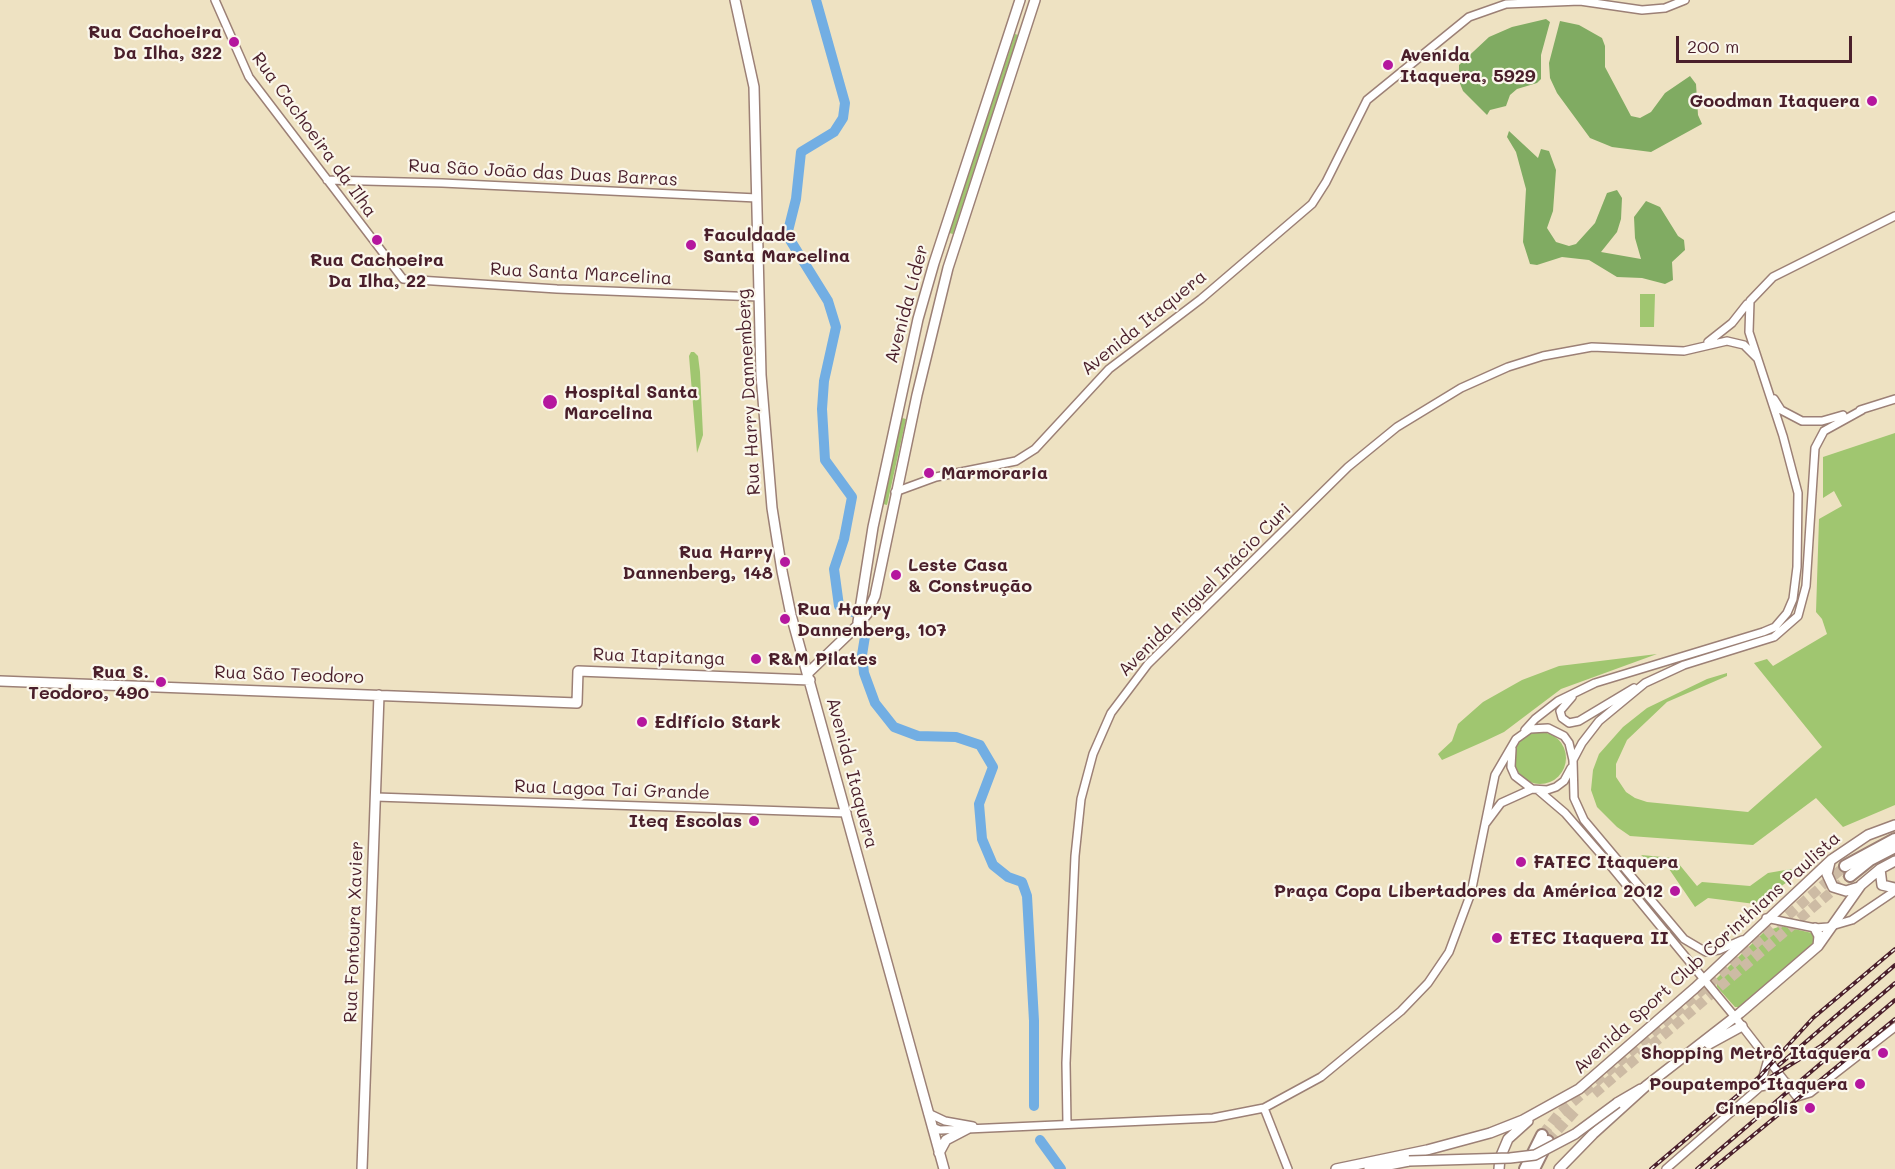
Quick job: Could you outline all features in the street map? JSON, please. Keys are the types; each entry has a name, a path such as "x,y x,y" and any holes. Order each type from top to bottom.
{"highway":[{"name":"Avenida Sport Club Corinthians Paulista","path":"1895,839 1848,871 1895,847"},
{"path":"1525,1169 1545,1138 1533,1169"}],"main road":[{"name":"Rua Harry Dannemberg","path":"735,0 754,87 761,385 772,508 786,594 809,676"},
{"name":"Avenida Líder","path":"858,625 873,527 918,319 933,262 1020,0"},
{"name":"Avenida Líder","path":"895,492 948,268 1035,0"},
{"path":"809,676 858,625 872,606 879,585 895,492"},
{"name":"Rua Itapitanga","path":"577,703 578,671 809,676"},
{"name":"Avenida Itaquera","path":"809,676 944,1169"},
{"name":"Rua São Teodoro","path":"0,681 577,703"},
{"name":"Rua Fontoura Xavier","path":"362,1169 379,695"},
{"name":"Avenida Sport Club Corinthians Paulista","path":"1336,1169 1464,1141 1490,1133 1550,1106 1594,1078 1831,860 1859,840 1895,825"},
{"path":"1831,860 1827,874 1833,887 1846,891 1861,885"},
{"path":"1369,1169 1409,1161 1510,1158 1535,1155 1575,1134 1617,1103 1646,1086 1735,1017 1818,946 1861,885 1880,869 1895,861"},
{"path":"1880,869 1882,885 1895,889"},
{"path":"1815,928 1819,936 1818,946"},
{"path":"1693,1051 1742,1026"},
{"path":"1559,1169 1646,1086"},
{"path":"1499,1169 1500,1158 1508,1139 1516,1130 1550,1106"},
{"path":"939,1153 946,1140 967,1129"}],"street":[{"name":"Rua Cachoeira da Ilha","path":"215,0 249,77 403,279"},
{"name":"Avenida Itaquera","path":"895,492 936,477 1016,460 1035,448 1109,369 1201,299 1312,204 1326,182 1367,100 1469,17 1506,4 1580,1 1642,10 1665,8 1685,0"},
{"name":"Rua São João das Duas Barras","path":"327,180 468,184 757,198"},
{"name":"Avenida Miguel Inácio Curi","path":"1698,348 1724,331 1773,278 1895,216"},
{"name":"Rua Santa Marcelina","path":"403,279 557,289 759,297"},
{"path":"932,1126 940,1130 1185,1120 1264,1108 1300,1091 1344,1060 1392,1020 1428,983 1449,952 1461,926 1473,884 1495,775 1512,746 1535,719 1552,705 1595,683 1775,627 1791,607 1797,567 1798,493 1749,332 1750,301"},
{"name":"Avenida Miguel Inácio Curi","path":"1067,1124 1066,1063 1075,856 1081,799 1101,732 1129,687 1167,644 1348,468 1397,427 1433,403 1508,367 1575,349 1610,347 1674,351 1698,348 1727,340 1749,348 1757,358"},
{"path":"1768,390 1781,410 1802,421 1822,421 1895,399"},
{"path":"1595,683 1563,705 1560,714 1564,721 1579,721 1618,696 1684,665 1774,637 1798,616 1806,586 1815,448 1824,431 1862,410"},
{"path":"1483,828 1501,803 1535,790 1556,787 1564,781 1582,742 1599,721 1644,683"},
{"path":"1522,734 1539,727 1557,731 1569,743 1573,763 1574,798 1584,820 1683,939 1706,952 1719,950 1742,940"},
{"path":"1512,746 1510,756 1515,777 1560,809 1605,859 1735,1017 1797,1098 1810,1093 1895,1027"},
{"name":"Rua Lagoa Tai Grande","path":"376,797 847,813"},
{"path":"1766,918 1815,928 1833,926 1852,920 1895,889"},
{"path":"1760,1087 1768,1059"},
{"path":"1666,1169 1760,1087 1786,1082"},
{"path":"1264,1108 1288,1169"},
{"path":"928,1113 945,1121 982,1127"}],"green space":[{"path":"1546,19 1550,22 1541,55 1541,79 1537,83 1517,89 1510,95 1506,106 1490,110 1487,115 1463,91 1459,81 1459,65 1489,37 1512,27"},
{"path":"1560,21 1579,25 1602,38 1605,46 1605,67 1631,116 1640,118 1651,112 1665,93 1690,76 1696,84 1698,115 1702,124 1651,152 1612,147 1590,138 1557,93 1550,78 1549,63"},
{"path":"1015,34 1018,35 953,234 949,233"},
{"path":"1509,131 1538,158 1541,149 1549,151 1556,170 1553,211 1547,228 1556,242 1569,246 1576,244 1595,223 1607,193 1617,190 1622,198 1621,219 1617,232 1601,252 1641,259 1635,238 1634,217 1646,201 1660,207 1678,236 1684,240 1685,250 1672,262 1673,280 1665,284 1642,278 1617,277 1589,260 1562,257 1537,265 1530,264 1523,242 1526,189 1516,152 1507,137"},
{"path":"1640,294 1655,294 1654,327 1640,327"},
{"path":"691,352 698,356 700,372 703,435 697,453 689,356"},
{"path":"902,418 906,419 887,505 883,504"},
{"path":"1895,433 1895,805 1843,827 1816,798 1753,845 1630,836 1617,827 1597,807 1591,790 1593,770 1599,754 1623,727 1647,708 1707,679 1727,673 1727,676 1667,702 1627,740 1616,764 1616,777 1626,792 1635,798 1647,802 1748,812 1822,747 1754,663 1767,659 1773,666 1827,634 1822,619 1816,612 1819,519 1842,506 1834,491 1823,498 1823,457"},
{"path":"1657,654 1561,689 1504,732 1442,760 1438,754 1452,741 1458,724 1483,702 1522,680 1559,666"},
{"path":"1535,732 1545,732 1555,736 1562,743 1566,758 1562,773 1555,780 1545,784 1535,784 1525,780 1518,773 1514,763 1514,753 1518,743 1525,736"},
{"path":"1641,855 1674,858 1697,886 1702,882 1750,886 1768,873 1791,869 1796,876 1755,904 1708,898 1695,907 1667,866 1651,863"},
{"path":"1781,926 1812,933 1815,943 1742,1007 1735,1007 1717,987 1716,979 1764,932"}],"waterway":[{"path":"816,0 845,103 843,118 834,132 801,152 796,199 787,235 828,301 836,327 824,381 822,409 825,460 852,497 844,539 834,569 839,606 855,613"},
{"path":"866,630 862,655 864,673 875,703 894,727 918,736 956,737 980,745 993,767 979,804 982,839 993,865 1008,877 1022,882 1027,896 1034,1021 1034,1106"},
{"path":"1040,1140 1061,1169"}],"tunnel":[{"path":"1542,1135 1558,1115 1845,866"},
{"path":"1594,1094 1850,876"},
{"path":"1765,1072 1770,1071 1775,1077 1774,1082"},
{"path":"1548,1141 1578,1108"}],"railway":[{"path":"1651,1169 1759,1077 1813,1018 1895,949"},
{"path":"1779,1065 1895,965"},
{"path":"1756,1086 1821,1046 1895,983"},
{"path":"1697,1169 1895,1000"},
{"path":"1712,1169 1895,1019"}],"place":[{"name":"Rua Cachoeira Da Ilha, 322","path":"234,42"},
{"name":"Avenida Itaquera, 5929","path":"1388,65"},
{"name":"Goodman Itaquera","path":"1872,101"},
{"name":"Rua Cachoeira Da Ilha, 22","path":"377,240"},
{"name":"Faculdade Santa Marcelina","path":"691,245"},
{"name":"Hospital Santa Marcelina","path":"550,402"},
{"name":"Marmoraria","path":"929,473"},
{"name":"Rua Harry Dannenberg, 148","path":"785,562"},
{"name":"Leste Casa & Construção","path":"896,575"},
{"name":"Rua Harry Dannenberg, 107","path":"785,619"},
{"name":"R&M Pilates","path":"756,659"},
{"name":"Rua S. Teodoro, 490","path":"161,682"},
{"name":"Edifício Stark","path":"642,722"},
{"name":"Iteq Escolas","path":"754,821"},
{"name":"FATEC Itaquera","path":"1521,862"},
{"name":"Praça Copa Libertadores da América 2012","path":"1675,891"},
{"name":"ETEC Itaquera II","path":"1497,938"},
{"name":"Shopping Metrô Itaquera","path":"1883,1053"},
{"name":"Poupatempo Itaquera","path":"1860,1084"},
{"name":"Cinepolis","path":"1810,1108"}]}
